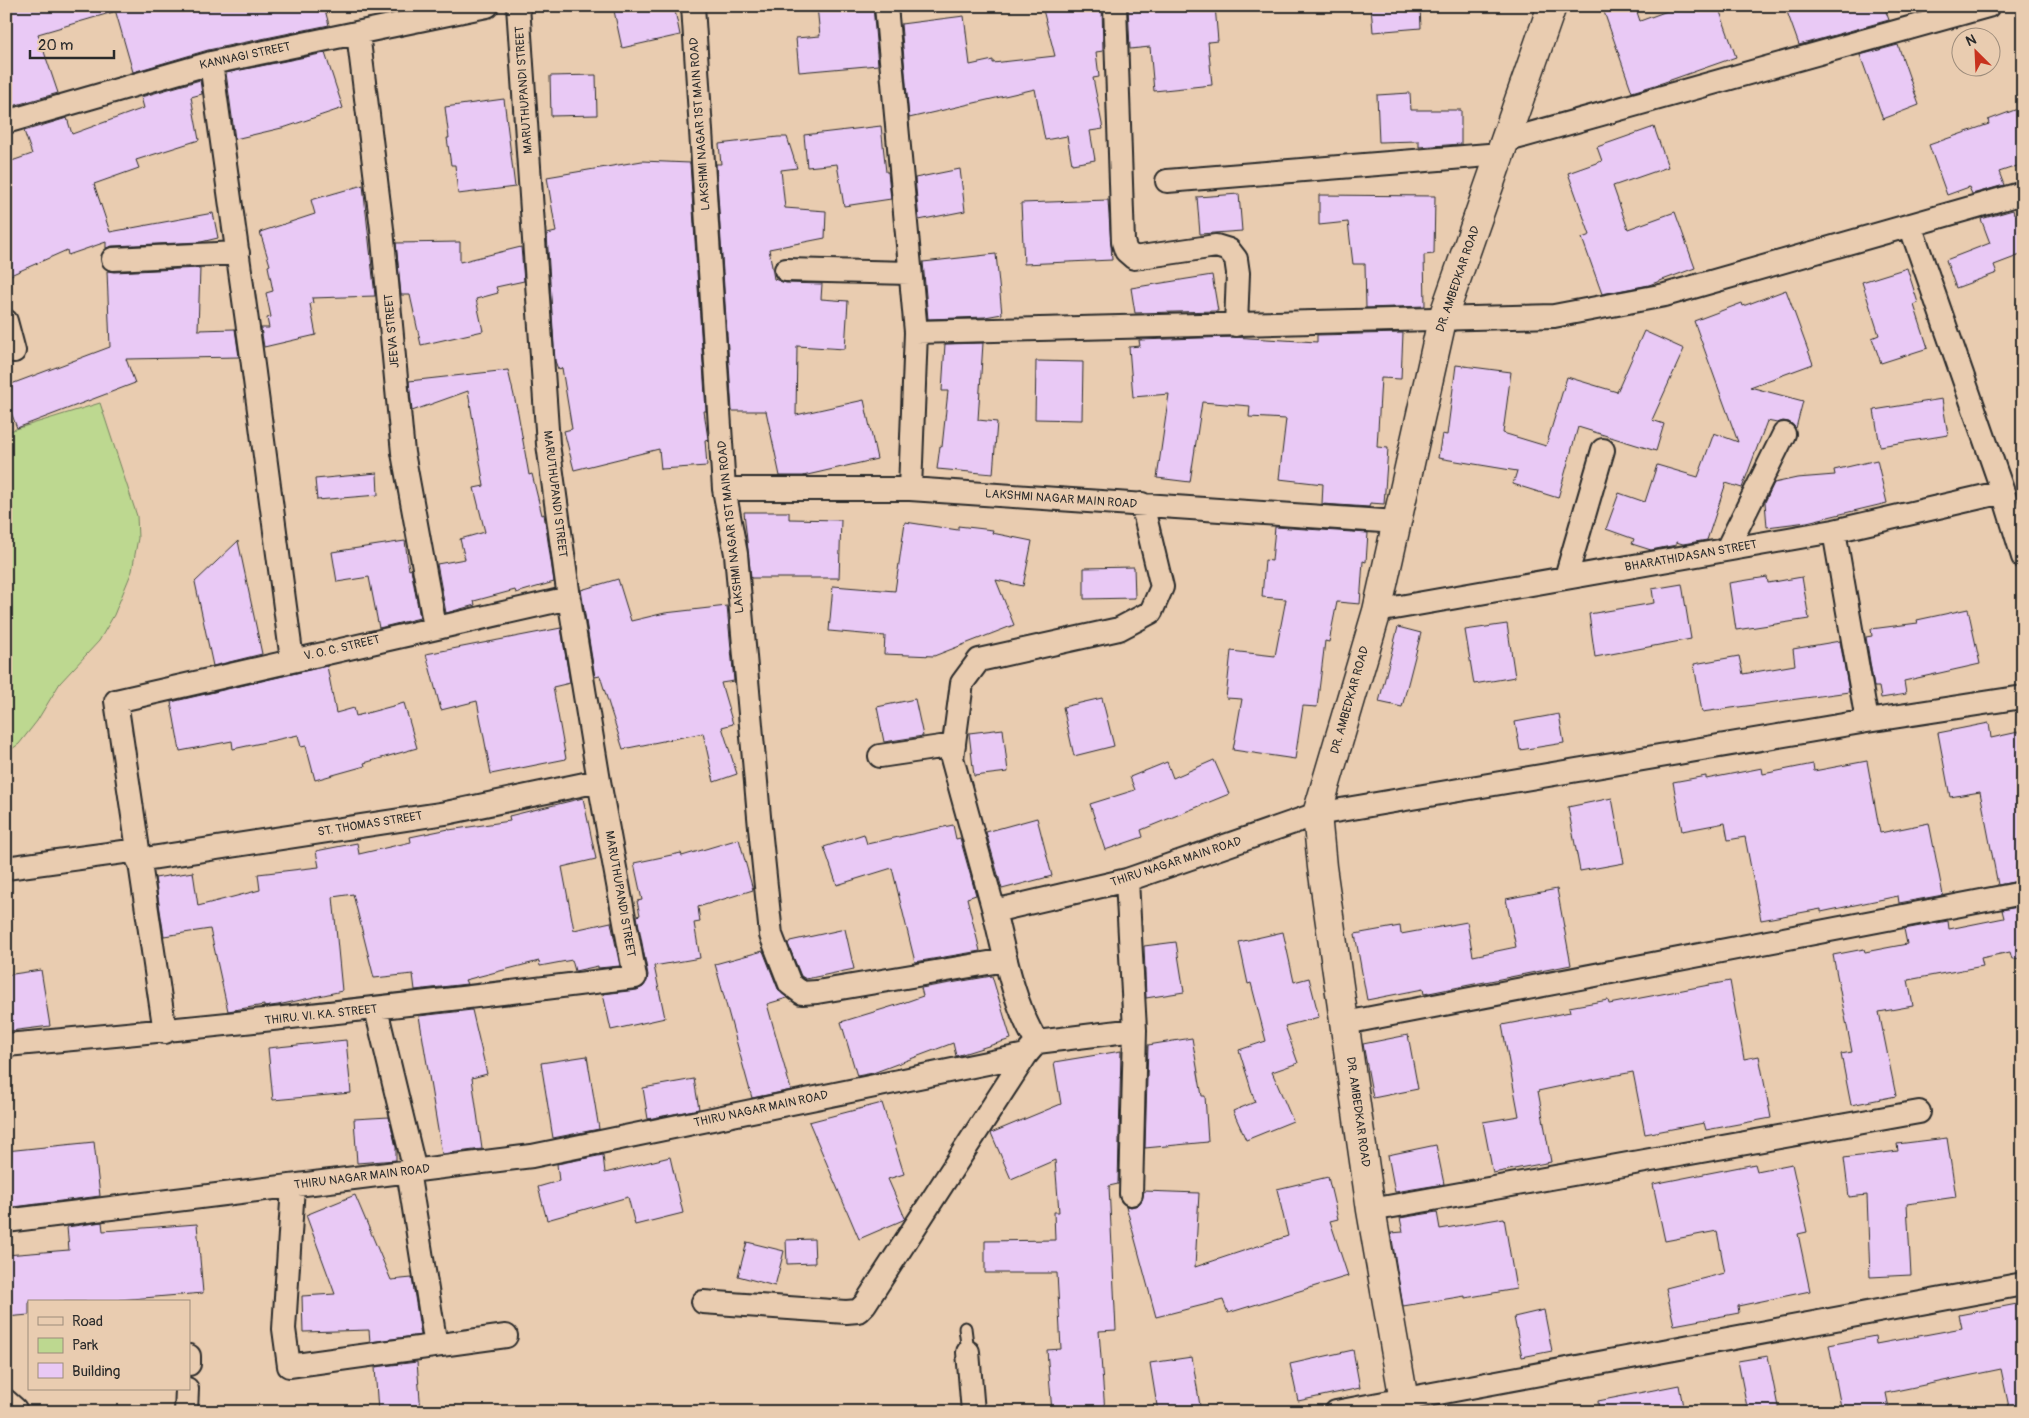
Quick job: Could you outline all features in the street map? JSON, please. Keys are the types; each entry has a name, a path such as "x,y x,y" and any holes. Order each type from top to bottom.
{"street":[{"name":"KANNAGI STREET","path":"6,122 211,63 488,6"},
{"name":"MARUTHUPANDI STREET","path":"518,6 548,444 569,598 599,781 635,977"},
{"name":"LAKSHMI NAGAR 1ST MAIN ROAD","path":"693,6 724,489 736,554 760,828 772,934 790,984 802,993 1006,960"},
{"path":"886,6 916,332 910,489"},
{"path":"1115,6 1123,242 1126,252 1134,258 1216,246 1229,250 1236,259 1238,273 1236,325"},
{"name":"DR. AMBEDKAR ROAD","path":"1405,1405 1371,1210 1346,1023 1322,867 1317,814 1377,611 1442,320 1552,6"},
{"path":"1167,181 1503,147 1988,6"},
{"name":"JEEVA STREET","path":"358,33 382,229 403,453 435,627"},
{"path":"211,63 292,660"},
{"path":"916,332 1554,316 1665,295 2023,192"},
{"path":"1910,225 2003,492 2023,557"},
{"path":"113,260 238,253"},
{"path":"786,270 910,274"},
{"path":"6,321 14,351"},
{"path":"1727,549 1784,434"},
{"path":"1566,577 1603,450"},
{"name":"LAKSHMI NAGAR MAIN ROAD","path":"724,489 910,489 1397,522"},
{"name":"BHARATHIDASAN STREET","path":"1377,611 1834,530 2003,492"},
{"path":"703,1302 846,1312 858,1310 865,1304 1031,1048 1027,1026 1006,960 952,758 962,683 979,660 1119,629 1151,612 1162,587 1142,504"},
{"path":"1834,530 1867,721"},
{"name":"V. O. C. STREET","path":"138,855 116,701 569,598"},
{"name":"THIRU NAGAR MAIN ROAD","path":"994,911 1127,880 1317,814 2023,696"},
{"path":"880,756 954,746"},
{"name":"ST. THOMAS STREET","path":"6,868 138,855 446,813 599,781"},
{"path":"138,855 165,1032"},
{"path":"1127,880 1135,1030 1131,1194"},
{"path":"1346,1023 2023,893"},
{"name":"THIRU. VI. KA. STREET","path":"6,1044 165,1032 376,1009 635,977"},
{"path":"376,1009 412,1171 436,1346"},
{"name":"THIRU NAGAR MAIN ROAD","path":"6,1221 532,1156 1031,1048 1135,1030"},
{"path":"1371,1210 1919,1112"},
{"path":"293,1186 284,1329 289,1366 506,1336"},
{"path":"1336,1412 1405,1405 2023,1284"},
{"path":"968,1352 973,1412"},
{"path":"186,1412 187,1390"},
{"path":"6,1402 15,1409 15,1412"}],"lane":[{"path":"965,1328 968,1352"}],"green space":[{"path":"100,403 137,516 138,538 132,571 114,615 99,641 60,683 37,721 19,744 6,753 6,432"}],"building":[{"path":"6,6 112,6 113,12 38,34 58,93 6,108"},
{"path":"114,6 324,6 329,25 208,50 133,72"},
{"path":"613,6 674,6 680,35 622,48"},
{"path":"817,6 873,6 878,65 799,72 796,38 820,36"},
{"path":"1042,6 1102,6 1103,51 1096,52 1099,77 1093,78 1103,129 1090,131 1095,160 1072,164 1067,136 1045,140 1035,89 909,118 901,24 964,16 970,65 993,60 993,63 1055,56"},
{"path":"1128,6 1215,6 1218,41 1208,42 1212,85 1154,91 1150,47 1130,49"},
{"path":"1371,6 1420,6 1421,28 1373,32"},
{"path":"1602,6 1635,6 1640,21 1681,6 1718,6 1736,57 1632,92"},
{"path":"1785,6 1884,6 1889,20 1799,45"},
{"path":"1898,45 1919,105 1883,119 1860,55"},
{"path":"325,53 343,108 286,127 235,139 226,73"},
{"path":"596,75 597,115 551,116 550,76"},
{"path":"200,80 202,94 191,97 199,140 136,160 139,168 94,184 110,232 213,213 218,238 201,242 112,246 106,248 106,242 68,255 67,250 6,277 6,163 32,154 24,131 67,118 72,134 144,108 141,97"},
{"path":"1410,93 1411,110 1461,110 1461,144 1419,147 1419,141 1379,142 1377,95"},
{"path":"504,99 515,187 458,194 455,165 451,165 445,107"},
{"path":"2023,107 2023,164 1999,172 2004,185 1972,194 1969,187 1947,195 1929,145 1989,124 1988,120"},
{"path":"881,126 891,199 844,206 837,164 807,167 804,135"},
{"path":"1654,127 1668,167 1613,186 1628,229 1675,212 1695,268 1649,285 1602,294 1582,238 1590,235 1568,173 1602,161 1597,147"},
{"path":"787,137 797,168 781,170 785,208 826,211 825,238 769,249 774,279 786,283 822,284 821,299 848,301 845,349 797,346 796,415 864,400 877,459 803,476 780,476 766,411 732,411 716,164 721,164 719,144"},
{"path":"642,161 690,163 706,411 704,411 708,439 705,440 707,466 661,469 659,449 574,470 564,431 572,429 562,368 558,369 555,361 547,234 556,232 547,177"},
{"path":"960,169 965,211 919,220 915,178"},
{"path":"363,185 375,296 312,298 313,303 310,304 316,335 264,347 261,328 269,328 267,318 271,317 266,293 273,291 268,266 270,265 260,232 315,214 311,200"},
{"path":"1239,194 1242,231 1200,234 1197,197"},
{"path":"1319,195 1435,196 1434,254 1424,255 1425,306 1366,308 1365,264 1353,264 1348,222 1319,225"},
{"path":"1108,200 1112,260 1024,264 1021,203"},
{"path":"2013,210 2014,214 2017,213 2023,228 2023,254 1994,265 1997,273 1956,288 1946,260 1990,243 1981,219"},
{"path":"460,242 460,262 521,247 524,281 496,287 498,293 476,299 483,331 421,345 410,295 401,295 396,243"},
{"path":"996,254 1002,314 985,317 928,319 923,262"},
{"path":"200,268 198,330 235,329 239,357 126,359 135,383 17,428 6,399 6,386 110,347 107,271"},
{"path":"1907,268 1918,303 1914,305 1928,348 1881,363 1872,338 1879,335 1862,282"},
{"path":"1212,275 1218,311 1135,313 1131,288"},
{"path":"1786,290 1813,364 1750,387 1803,401 1796,428 1789,422 1777,423 1767,421 1742,488 1726,483 1707,540 1683,544 1676,542 1676,545 1651,550 1632,544 1634,539 1606,529 1619,493 1645,502 1657,465 1698,477 1714,433 1738,442 1694,321 1742,303 1743,306"},
{"path":"1644,331 1684,349 1652,420 1664,424 1656,451 1578,427 1558,498 1513,484 1517,471 1438,458 1442,434 1447,435 1456,365 1511,372 1503,433 1546,446 1567,377 1617,392"},
{"path":"1403,333 1401,379 1381,378 1377,447 1388,448 1384,504 1370,503 1369,507 1322,504 1323,484 1279,479 1286,419 1249,417 1250,406 1202,402 1190,482 1157,478 1169,394 1133,397 1129,347 1140,346 1139,340 1232,337 1317,342 1317,335"},
{"path":"983,343 978,420 997,422 993,474 937,469 940,446 942,447 948,391 942,391 945,344"},
{"path":"1036,361 1083,362 1082,420 1035,419"},
{"path":"508,370 529,475 532,474 542,515 544,514 554,582 516,593 515,590 474,601 475,605 446,613 437,564 465,559 460,539 485,532 474,488 484,486 468,391 412,411 409,381"},
{"path":"1942,399 1948,435 1880,446 1874,410"},
{"path":"1877,460 1887,503 1807,522 1767,527 1765,502 1774,483 1797,478 1835,475 1834,470"},
{"path":"377,473 378,495 317,500 315,479"},
{"path":"744,512 789,512 789,519 841,520 839,578 751,578"},
{"path":"905,522 958,530 958,526 993,530 992,533 1032,541 1023,586 996,580 1014,625 934,656 884,654 885,636 829,631 833,586 895,591"},
{"path":"1275,527 1368,533 1366,562 1363,561 1360,604 1337,602 1329,642 1325,641 1317,707 1303,706 1295,759 1233,750 1242,699 1226,698 1231,651 1275,656 1286,599 1262,597 1265,560 1272,561"},
{"path":"238,541 262,654 213,666 195,582"},
{"path":"405,541 409,570 411,569 420,618 379,628 369,577 337,582 332,552"},
{"path":"1134,567 1135,598 1084,599 1084,568"},
{"path":"1767,577 1768,583 1802,577 1809,619 1736,630 1729,583"},
{"path":"618,579 631,621 665,613 727,606 734,681 721,683 733,724 722,727 737,774 714,782 703,733 623,749 600,676 595,677 581,590"},
{"path":"1682,584 1691,639 1595,657 1589,614 1654,603 1652,589"},
{"path":"1968,609 1980,664 1904,681 1906,694 1881,698 1879,687 1874,687 1866,637 1872,636 1871,629 1918,623 1917,620"},
{"path":"1507,624 1515,677 1474,684 1465,630"},
{"path":"1398,627 1421,633 1402,707 1379,702"},
{"path":"561,628 570,683 553,687 566,759 491,774 477,701 441,710 426,654"},
{"path":"1840,641 1849,692 1702,712 1694,664 1739,656 1743,674 1795,665 1793,649"},
{"path":"327,666 336,713 354,708 356,716 404,703 417,748 364,763 365,766 315,780 306,746 301,747 298,735 233,749 232,741 180,751 171,702"},
{"path":"1102,698 1114,746 1074,756 1063,707"},
{"path":"915,699 923,736 884,742 877,707"},
{"path":"1559,714 1564,743 1520,750 1515,722"},
{"path":"1989,723 1991,738 2023,731 2023,880 1998,885 1980,792 1950,797 1938,733"},
{"path":"1003,729 1008,772 974,776 969,733"},
{"path":"1214,760 1229,794 1141,830 1143,837 1105,850 1090,804 1135,790 1130,777 1167,762 1173,778"},
{"path":"1867,761 1880,833 1929,823 1943,895 1899,903 1898,896 1821,912 1821,909 1761,920 1745,837 1728,840 1725,823 1682,831 1673,782 1706,776 1706,779 1762,768 1763,774 1813,764 1814,771"},
{"path":"583,798 596,859 562,867 574,930 611,922 620,966 598,968 598,966 575,971 572,960 540,966 539,961 465,980 467,984 415,990 413,974 374,978 353,894 333,897 342,991 278,1005 264,1007 264,1005 228,1011 210,929 164,936 155,878 193,872 198,906 260,890 258,874 319,867 316,851 357,843 359,854 411,842 410,837 449,829 510,821 509,816"},
{"path":"1612,798 1624,863 1580,871 1568,807"},
{"path":"1037,818 1052,876 1002,889 986,832"},
{"path":"953,825 956,839 960,838 976,895 967,898 980,951 915,962 892,868 837,885 824,847 864,834 867,844"},
{"path":"739,839 753,890 698,907 700,922 694,923 700,958 654,966 665,1018 611,1030 603,994 637,990 643,987 648,975 637,916 640,915 637,901 642,900 634,863 681,853 682,856"},
{"path":"1557,889 1571,965 1424,994 1423,989 1367,1000 1355,934 1400,926 1401,934 1467,922 1473,956 1516,947 1506,899"},
{"path":"2023,906 2023,958 2012,959 2010,952 1981,958 1983,966 1908,980 1913,1006 1879,1012 1896,1096 1851,1105 1841,1054 1852,1052 1833,955 1864,949 1865,952 1907,944 1904,929 1948,921 1949,929 2004,918 2002,910"},
{"path":"845,929 854,969 806,979 801,976 788,944 790,941"},
{"path":"1283,932 1294,982 1309,978 1319,1017 1285,1026 1298,1063 1272,1072 1293,1121 1246,1140 1233,1111 1255,1102 1239,1050 1266,1041 1251,983 1248,984 1239,942"},
{"path":"1176,942 1184,992 1146,998 1144,946"},
{"path":"763,951 778,989 787,998 767,1004 791,1090 752,1098 715,964"},
{"path":"41,970 50,1026 10,1031 6,1004 6,975"},
{"path":"992,976 1011,1039 956,1056 953,1043 873,1073 857,1076 841,1022 923,996 921,988"},
{"path":"1730,981 1744,1059 1759,1056 1771,1118 1706,1130 1704,1123 1645,1134 1633,1072 1571,1084 1538,1091 1551,1162 1493,1173 1483,1122 1519,1116 1502,1025 1570,1012 1569,1007 1608,1000 1609,1004"},
{"path":"472,1010 487,1074 472,1078 482,1149 442,1154 419,1016"},
{"path":"1408,1035 1418,1089 1373,1098 1363,1044"},
{"path":"1192,1038 1202,1096 1205,1096 1208,1142 1145,1148 1148,1045"},
{"path":"346,1040 351,1093 273,1100 268,1048"},
{"path":"1121,1051 1118,1184 1109,1186 1116,1330 1099,1331 1105,1412 1052,1412 1047,1350 1061,1349 1057,1273 985,1273 985,1241 1055,1240 1054,1212 1059,1212 1055,1160 1011,1179 991,1133 1061,1104 1054,1062"},
{"path":"587,1056 599,1129 553,1138 541,1063"},
{"path":"694,1079 699,1109 648,1119 643,1088"},
{"path":"882,1103 904,1174 888,1179 905,1218 859,1239 809,1122"},
{"path":"389,1117 396,1147 396,1160 357,1163 354,1119"},
{"path":"1947,1138 1956,1197 1907,1204 1911,1275 1870,1277 1867,1195 1849,1197 1844,1158 1898,1151 1897,1144"},
{"path":"94,1142 100,1196 6,1208 6,1151"},
{"path":"1436,1145 1444,1184 1395,1192 1388,1155"},
{"path":"603,1155 605,1173 670,1157 683,1213 635,1225 628,1197 547,1220 538,1187 559,1181 557,1164"},
{"path":"1755,1164 1757,1171 1792,1164 1807,1232 1798,1234 1810,1291 1738,1306 1739,1313 1674,1325 1666,1288 1725,1273 1717,1231 1665,1241 1653,1184"},
{"path":"1328,1177 1338,1219 1330,1221 1348,1276 1228,1313 1223,1300 1156,1317 1126,1206 1138,1205 1142,1200 1144,1191 1199,1193 1195,1267 1288,1236 1277,1189"},
{"path":"355,1195 391,1280 412,1278 421,1335 370,1342 369,1330 303,1332 302,1296 335,1294 306,1215"},
{"path":"1437,1212 1440,1229 1504,1218 1516,1289 1403,1306 1391,1233 1403,1232 1400,1218"},
{"path":"102,1222 103,1231 197,1224 203,1293 119,1300 28,1300 28,1315 6,1317 6,1255 69,1250 67,1227"},
{"path":"814,1239 815,1263 787,1264 786,1240"},
{"path":"747,1242 784,1251 775,1286 738,1276"},
{"path":"2017,1304 2023,1335 2023,1412 2010,1412 2001,1369 1886,1393 1889,1408 1867,1412 1842,1412 1829,1345 1875,1336 1876,1344 1962,1328 1959,1315"},
{"path":"1544,1310 1552,1351 1522,1357 1514,1317"},
{"path":"1353,1350 1360,1388 1298,1401 1290,1364"},
{"path":"1768,1356 1779,1412 1748,1412 1738,1361"},
{"path":"1192,1357 1201,1412 1158,1412 1150,1363"},
{"path":"417,1362 421,1412 378,1412 375,1367"},
{"path":"1679,1385 1684,1412 1599,1412 1598,1401"}]}
